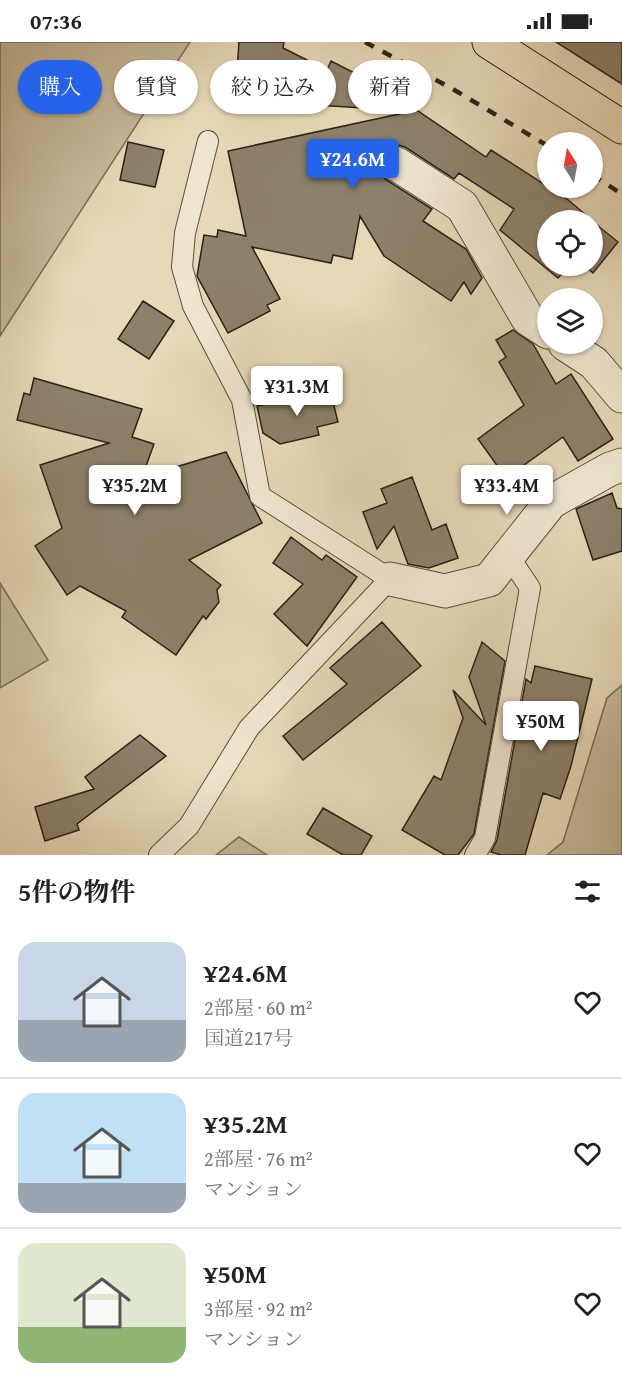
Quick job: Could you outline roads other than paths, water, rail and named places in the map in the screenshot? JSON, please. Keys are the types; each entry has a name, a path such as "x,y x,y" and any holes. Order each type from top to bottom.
{"highway":[{"path":"489,42 622,127"}],"street":[{"path":"395,163 462,206 528,319 537,325"},
{"path":"580,354 594,363 622,396"},
{"path":"390,579 445,591 489,580 551,501 610,469 622,465"}],"lane":[{"path":"159,855 189,826 249,728 390,579 260,496 242,400 193,306 182,267 185,233 208,141"},
{"path":"475,855 485,838 530,588 508,555"}],"railway":[{"path":"365,42 451,88 537,139"},
{"path":"603,182 622,194"}]}
